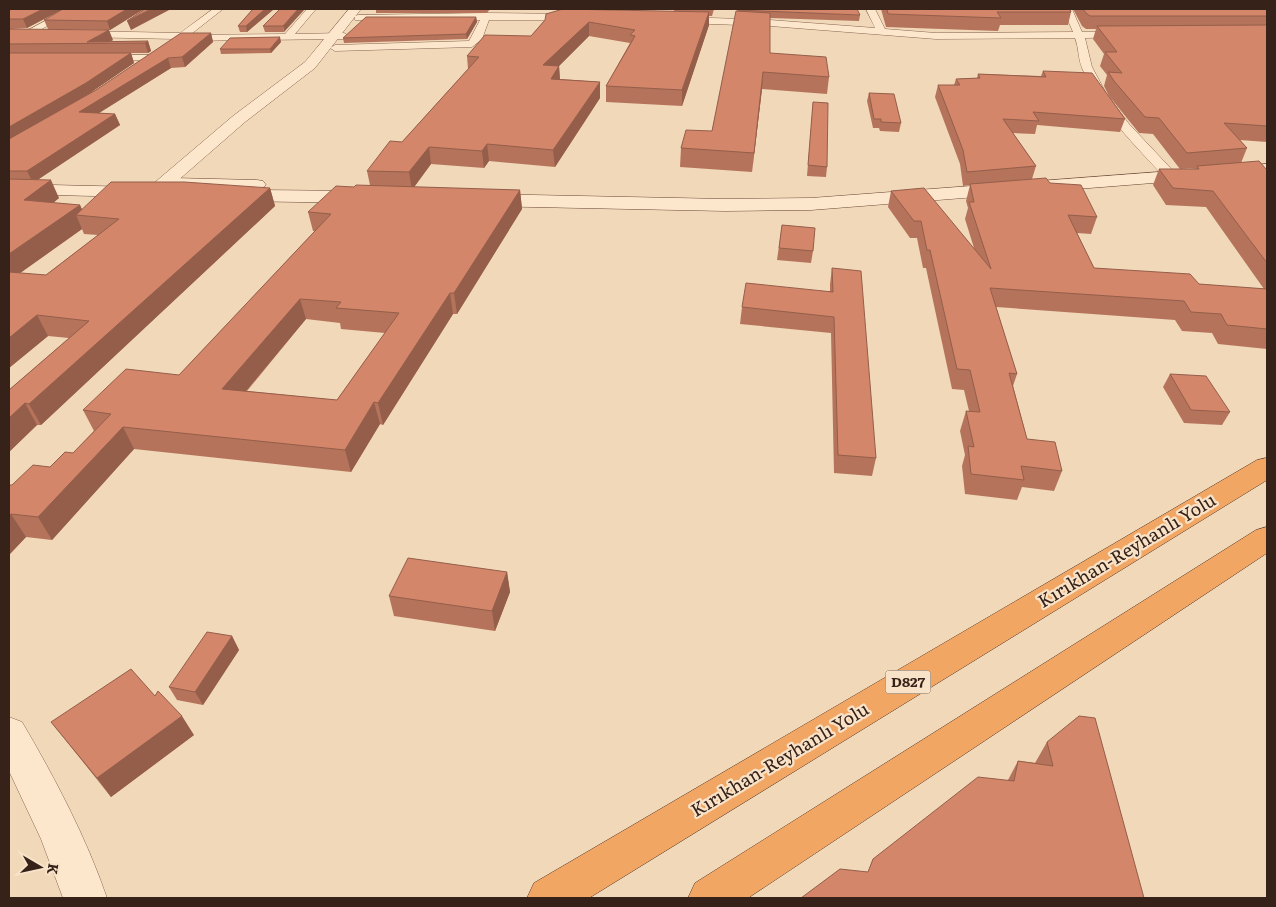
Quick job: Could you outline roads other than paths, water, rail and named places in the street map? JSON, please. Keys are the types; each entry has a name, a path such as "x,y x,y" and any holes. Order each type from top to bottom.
{"highway":[{"name":"Kırıkhan-Reyhanlı Yolu","path":"549,898 1267,467"},
{"path":"710,898 1267,538"}],"main road":[{"path":"9,179 169,188 308,75 360,12"},
{"path":"470,194 734,205 811,204 1165,171 1267,158"},
{"path":"1165,171 1267,169"},
{"path":"9,189 169,188 377,192"},
{"path":"9,734 36,781 60,832 85,898"}],"street":[{"path":"46,33 23,33 73,9"},
{"path":"135,71 218,9"},
{"path":"288,36 312,9"},
{"path":"871,9 881,32"},
{"path":"1068,9 1088,67 1101,94 1125,127 1165,171"},
{"path":"360,12 582,17"},
{"path":"74,34 182,37 288,36 337,40 472,44 477,39 486,16"},
{"path":"668,19 770,23 936,36 1008,37 1136,34"},
{"path":"114,34 131,23"},
{"path":"251,37 263,26"},
{"path":"89,58 160,53"}]}
